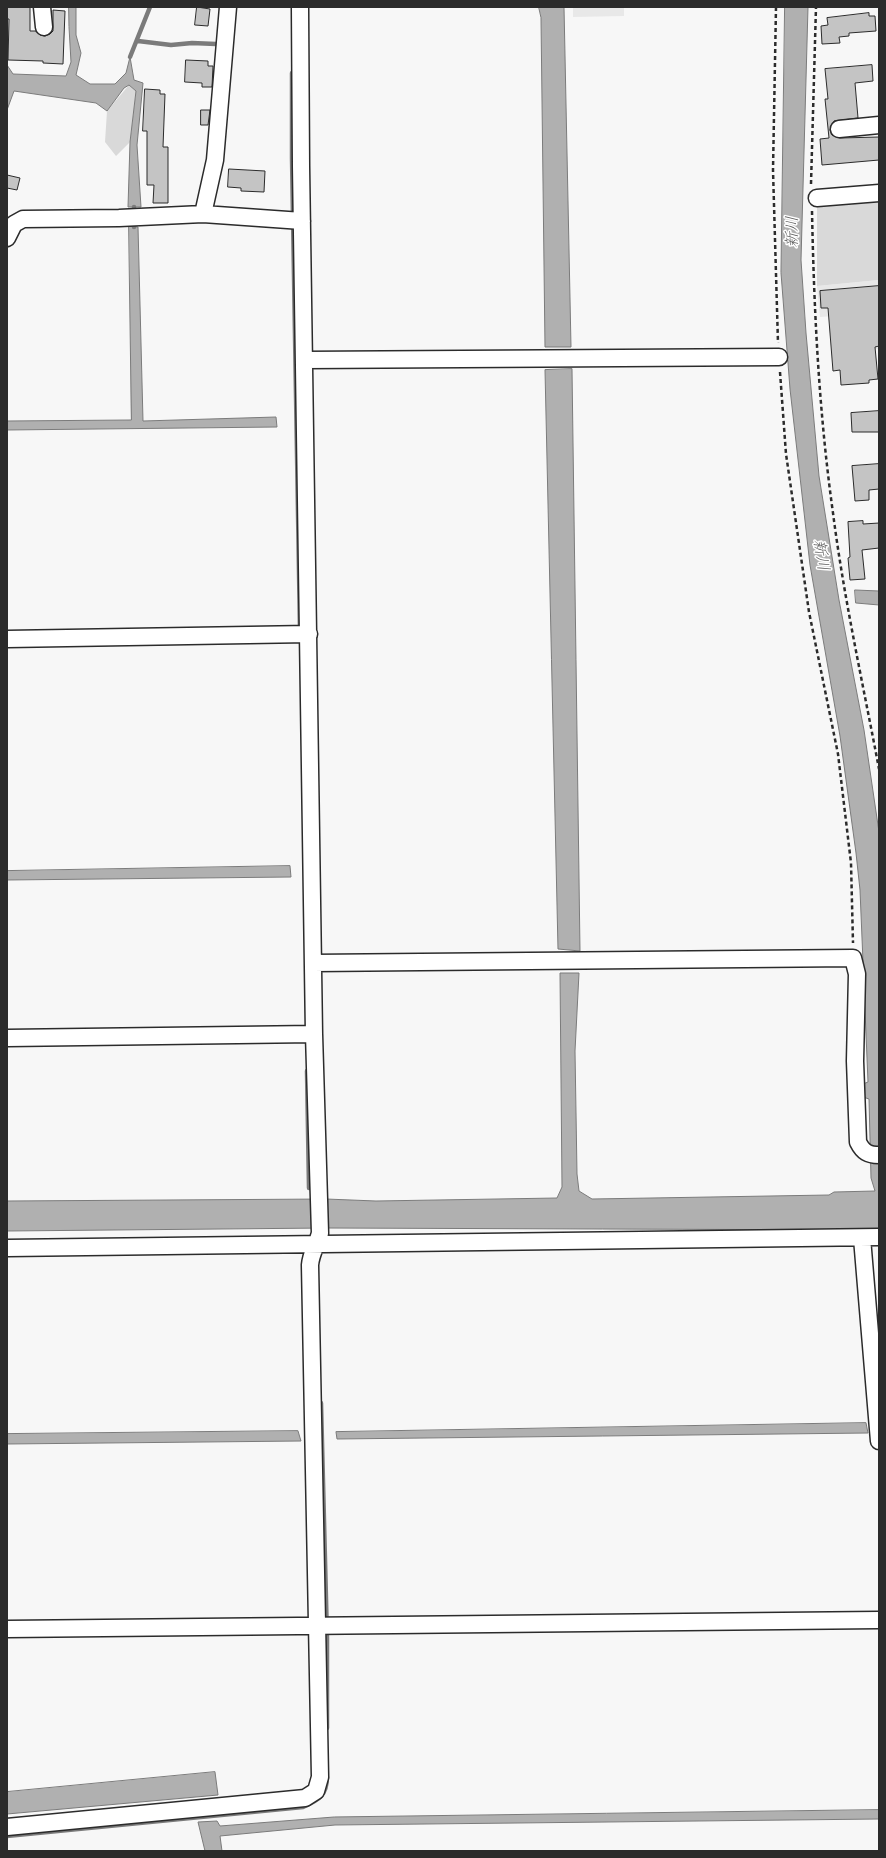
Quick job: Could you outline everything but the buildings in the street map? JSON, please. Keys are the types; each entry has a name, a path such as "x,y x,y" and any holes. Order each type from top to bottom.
{"street":[{"path":"42,7 44,27"},
{"path":"203,214 215,160 228,7"},
{"path":"7,1827 305,1798 316,1791 320,1777 324,1626 310,1265 311,1255 318,1239 319,1189 309,1034 313,963 300,7"},
{"path":"839,129 879,125"},
{"path":"814,197 879,193"},
{"path":"7,238 14,224 23,219 203,214 302,221"},
{"path":"305,360 779,357"},
{"path":"7,639 309,634"},
{"path":"313,963 853,958 857,974 856,1061 858,1142 862,1150 874,1155"},
{"path":"7,1038 309,1034"},
{"path":"7,1248 318,1239 879,1237"},
{"path":"862,1238 879,1441"},
{"path":"7,1629 879,1620"}],"path":[{"path":"776,7 773,170 779,357 786,454 809,612 839,761 851,863 853,958"},
{"path":"816,7 813,278 818,360 833,514 849,613 879,769"}],"shaded area":[{"path":"573,7 624,7 624,16 573,17"},
{"path":"129,85 136,91 130,142 116,156 105,142 107,111"},
{"path":"879,202 879,280 817,286 817,207"},
{"path":"879,280 879,349 862,350 860,314 820,317 817,286"}],"water":[{"path":"69,7 76,7 76,35 81,53 76,75 90,84 115,84 126,73 130,57 134,80 143,83 137,145 141,207 128,207 130,142 136,91 129,85 124,88 107,111 96,103 14,91 7,110 7,65 13,74 66,76 71,62"},
{"path":"539,7 564,7 571,347 545,347 541,18"},
{"name":"新川","path":"785,7 808,7 801,260 806,333 819,476 839,600 864,730 879,832 879,1230 326,1228 7,1231 7,1201 326,1199 376,1201 557,1198 562,1187 560,973 579,973 575,1051 577,1174 579,1191 592,1199 829,1195 834,1192 875,1191 871,1178 869,1099 863,1097 863,1084 868,1082 860,890 840,736 810,565 790,389 781,273"},
{"path":"129,226 138,227 143,421 276,417 277,427 7,430 7,421 131,420"},
{"path":"572,369 580,951 558,949 545,370"},
{"path":"855,590 879,591 879,605 856,603"},
{"path":"290,866 291,877 7,880 7,871"},
{"path":"866,1423 868,1433 337,1439 336,1432"},
{"path":"298,1431 301,1441 7,1444 7,1434"},
{"path":"215,1772 218,1795 7,1814 7,1792"},
{"path":"879,1810 879,1819 335,1825 220,1836 222,1851 205,1851 198,1822 217,1821 220,1826 334,1817"}],"waterway":[{"path":"130,57 150,7"},
{"path":"138,41 171,45 192,43 216,44"},
{"path":"292,73 292,158 300,631"},
{"path":"134,207 134,227"},
{"path":"307,1071 309,1188"},
{"path":"321,1403 327,1638 327,1728"},
{"path":"7,1836 303,1807 321,1796 327,1783 327,1777"}]}
